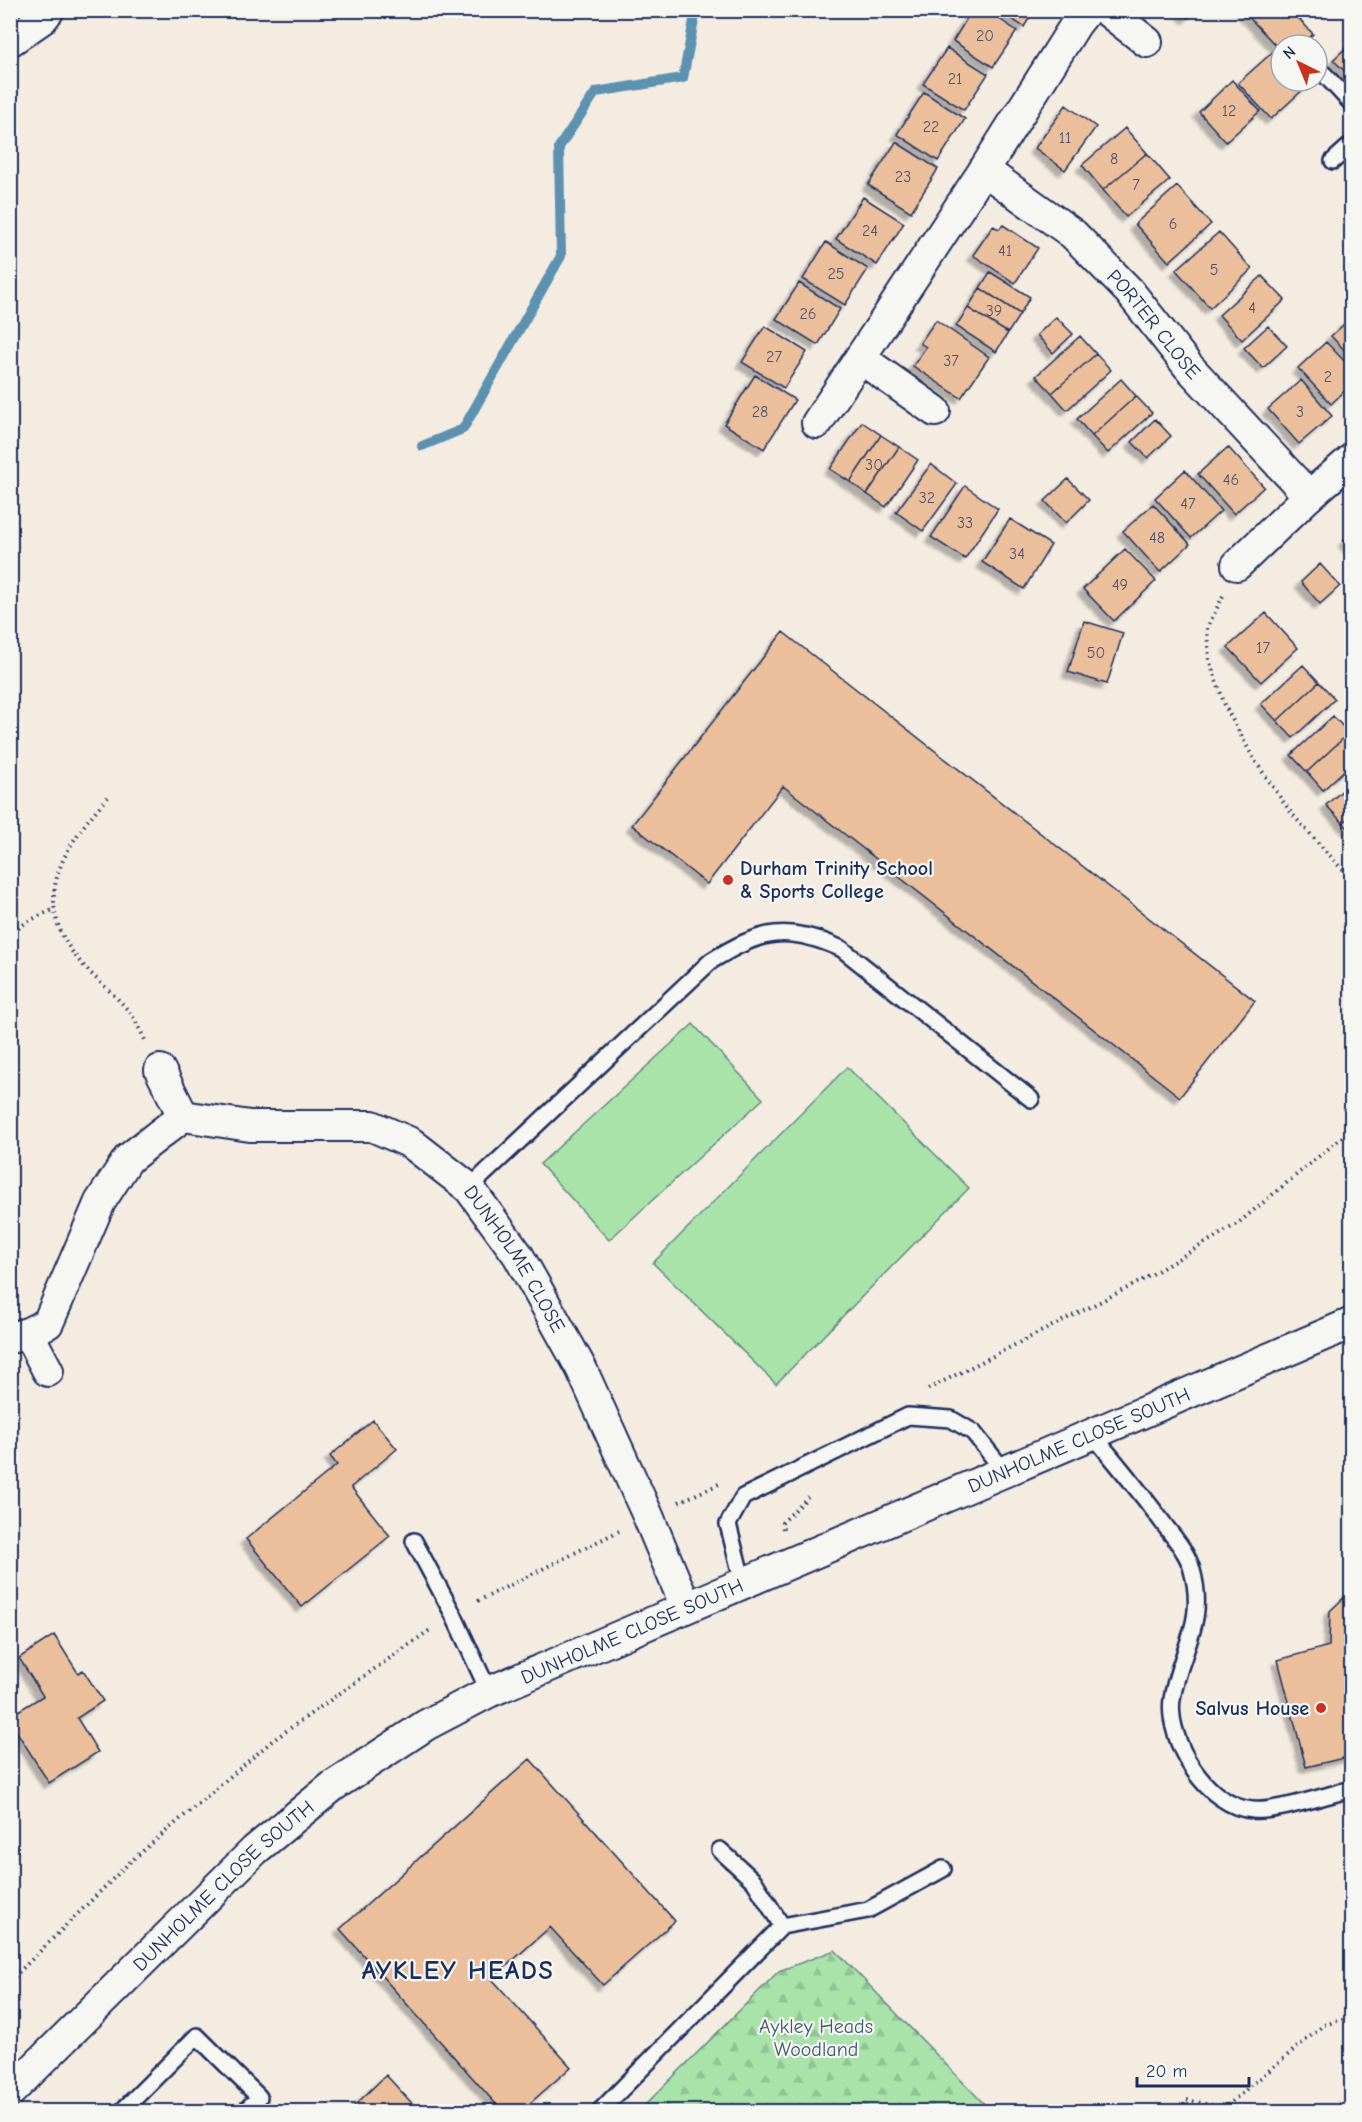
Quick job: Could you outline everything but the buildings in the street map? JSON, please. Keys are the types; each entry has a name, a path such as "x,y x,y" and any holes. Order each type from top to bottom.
{"street":[{"path":"10,41 42,19 49,10"},
{"path":"817,423 1087,10"},
{"path":"1106,10 1147,42"},
{"name":"PORTER CLOSE","path":"984,170 1072,234 1129,291 1188,366 1309,496"},
{"path":"860,358 935,411"},
{"path":"1237,565 1309,496 1352,459"},
{"path":"48,1371 19,1336 48,1323 100,1202 128,1159 183,1116 160,1070"},
{"name":"DUNHOLME CLOSE","path":"183,1116 250,1126 372,1126 411,1143 469,1188 518,1255 581,1368 648,1516 686,1608"},
{"name":"DUNHOLME CLOSE SOUTH","path":"10,2092 255,1850 333,1786 426,1725 489,1692 1352,1323"}],"lane":[{"path":"1329,79 1352,104"},
{"path":"1333,161 1352,144"},
{"path":"469,1188 711,962 739,944 776,933 795,933 821,939 842,949 1031,1099"},
{"path":"743,1583 728,1524 743,1497 908,1416 951,1419 974,1432 1004,1471"},
{"path":"1092,1434 1161,1520 1184,1552 1192,1569 1197,1614 1192,1636 1177,1675 1172,1702 1176,1737 1195,1772 1225,1799 1239,1808 1255,1811 1352,1789"},
{"path":"414,1541 453,1614 489,1692"},
{"path":"720,1850 754,1881 782,1926"},
{"path":"599,2112 782,1926 868,1910 943,1869"},
{"path":"121,2112 197,2036 259,2097 244,2112"}],"path":[{"path":"1237,565 1207,628 1209,660 1226,708 1255,761 1292,814 1340,867 1352,876"},
{"path":"108,797 82,826 66,854 55,882 53,910 62,938 81,963 133,1016 160,1070"},
{"path":"10,937 35,917 53,910"},
{"path":"923,1391 1139,1282 1237,1224 1352,1129"},
{"path":"794,1562 782,1523 815,1490 806,1467"},
{"path":"10,1981 131,1861 272,1740 453,1614 648,1516 722,1482"},
{"path":"1187,2100 1224,2108 1324,2025 1352,2017"}],"green space":[{"path":"693,1024 763,1099 609,1240 540,1164"},
{"path":"847,1067 969,1188 776,1384 653,1263"},
{"name":"Aykley Heads Woodland","path":"835,1950 991,2111 639,2111 779,1971"}],"waterway":[{"path":"422,446 463,429 561,256 559,147 596,92 683,78 696,10"}],"place":[{"name":"Durham Trinity School & Sports College","path":"728,880"},
{"name":"Salvus House","path":"1321,1708"}],"district":[{"name":"AYKLEY HEADS","path":"458,1971"}]}
